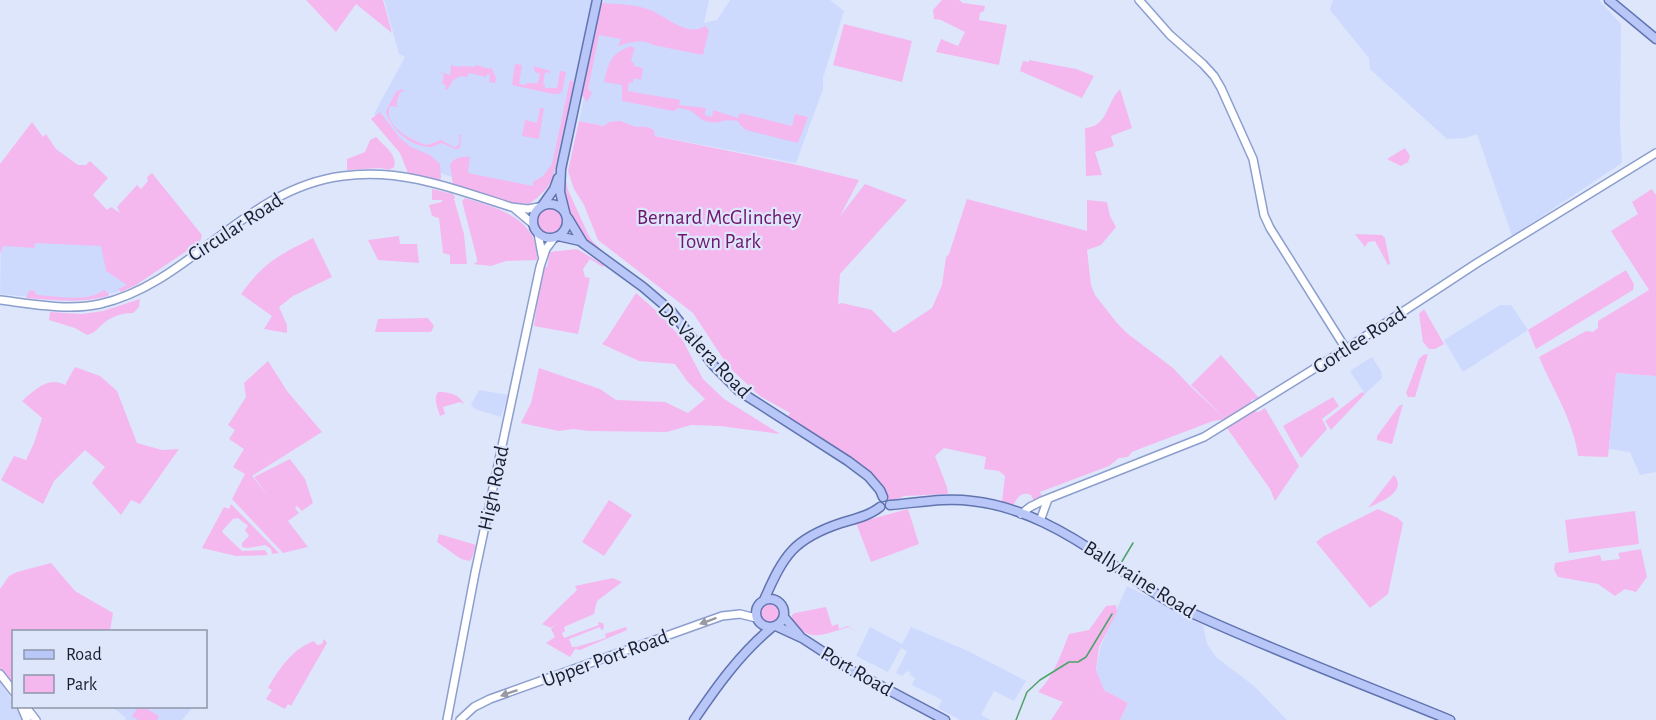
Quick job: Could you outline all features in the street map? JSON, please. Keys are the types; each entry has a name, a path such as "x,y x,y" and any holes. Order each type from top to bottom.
{"main road":[{"path":"583,244 570,238 544,237 536,228 534,216 554,189 561,169 597,0"},
{"path":"1609,0 1656,39"},
{"path":"557,237 567,227 560,192 561,169"},
{"path":"541,207 554,204 566,214 583,244"},
{"name":"De Valera Road","path":"583,244 617,267 671,312 714,366 739,391 849,461 868,476 883,497"},
{"path":"753,642 758,621 756,608 764,600 787,555 806,537 871,513 880,507 887,508 890,505 889,499 883,497 879,501 880,507"},
{"name":"Ballyraine Road","path":"890,505 926,500 972,501 1022,514 1065,533 1172,604 1296,658 1450,720"},
{"path":"694,720 753,642 784,617 784,610 778,602 774,588 776,577"},
{"path":"764,600 770,599 778,602"},
{"name":"Port Road","path":"784,617 802,638"},
{"path":"758,621 773,627"},
{"name":"Port Road","path":"773,627 802,638 854,672 945,720"}],"street":[{"path":"1139,0 1170,35 1203,64 1221,88 1253,159 1264,215 1270,228 1346,349"},
{"name":"Gortlee Road","path":"1022,514 1030,507 1048,499 1204,437 1346,349 1477,263 1656,153"},
{"name":"Circular Road","path":"0,300 74,307 97,305 132,294 168,273 266,203 308,184 335,177 362,174 400,175 511,207"},
{"path":"511,207 525,209 541,207"},
{"path":"511,207 526,217 536,228 542,257"},
{"path":"542,257 557,237"},
{"name":"High Road","path":"447,720 474,576 542,257"},
{"path":"1040,521 1048,499"},
{"name":"Upper Port Road","path":"460,720 474,707 490,699 722,616 740,614 758,621"},
{"path":"0,674 12,690"},
{"path":"25,708 36,720"}],"shaded area":[{"path":"384,0 592,0 554,176 522,203 435,171 406,152 374,114 405,57 399,54"},
{"path":"604,0 709,0 704,23 717,20 730,0 830,0 844,11 823,78 823,89 796,163 579,121"},
{"path":"1333,0 1599,0 1621,24 1622,163 1512,236 1477,134 1466,138 1447,139 1370,69 1369,58 1330,10"},
{"path":"1,239 103,243 129,285 117,292 74,301 0,294"},
{"path":"1500,305 1511,305 1528,330 1463,372 1444,340"},
{"path":"1372,357 1381,371 1382,378 1365,394 1350,371"},
{"path":"1616,373 1656,376 1656,472 1640,475 1630,452 1609,449"},
{"path":"479,390 508,395 501,417 475,409 471,405"},
{"path":"1127,586 1203,625 1207,644 1216,657 1254,686 1287,720 1120,720 1128,703 1104,690 1095,678 1100,648"},
{"path":"870,627 902,644 911,627 968,651 1026,681 1014,701 994,691 981,715 991,720 960,720 938,708 942,700 912,685 915,678 910,675 911,673 907,671 902,676 896,673 907,651 901,648 888,672 856,656"},
{"path":"0,682 12,700 12,708 16,708 22,720 0,720"},
{"path":"113,708 192,708 182,720 125,720 126,718"}],"green space":[{"path":"306,0 383,0 392,33 356,4 336,32"},
{"path":"942,0 959,0 963,3 985,6 984,11 980,13 979,20 1007,25 999,65 936,52 941,39 958,46 965,32 934,19 933,10"},
{"path":"602,3 629,5 651,10 690,29 705,26 709,30 703,55 640,41 618,46 621,39 599,35 588,89 592,93 587,102 582,95"},
{"path":"844,24 912,41 902,82 833,65"},
{"path":"631,46 636,49 634,49 631,62 634,66 643,68 641,80 634,78 633,83 629,82 628,91 680,100 679,105 706,108 705,115 712,117 713,110 738,118 740,113 792,126 795,114 808,117 798,143 746,130 738,121 709,122 688,110 678,108 674,111 622,101 622,85 604,82 607,69 615,56"},
{"path":"1029,60 1076,69 1094,76 1082,98 1020,71 1023,61 1029,62"},
{"path":"515,64 522,65 519,84 538,83 540,74 535,72 533,66 550,71 550,73 545,72 543,84 545,88 557,88 560,71 566,72 562,92 553,94 512,85"},
{"path":"451,65 475,67 476,65 490,69 491,67 496,78 495,83 489,82 490,75 487,74 486,77 469,73 467,77 461,76 453,80 445,90 446,85 442,84 444,75 439,72 450,75"},
{"path":"570,80 574,82 553,177 547,188 537,198 529,204 520,205 453,185 451,162 462,157 470,157 468,173 533,186 533,182 543,176 552,164"},
{"path":"402,89 404,92 400,92 396,105 399,107 390,106 390,120 394,126 407,136 427,145 441,140 454,147 459,145 459,135 461,135 460,148 455,149 442,143 432,147 421,146 408,140 396,130 391,124 386,111 396,92"},
{"path":"1120,89 1132,128 1111,136 1114,146 1095,152 1102,175 1086,176 1085,128 1093,127 1102,119"},
{"path":"540,108 544,108 539,139 522,136 525,120 537,123"},
{"path":"380,112 400,138 411,147 430,155 440,164 441,178 439,181 408,173 400,153 371,119"},
{"name":"Bernard McGlinchey Town Park","path":"579,121 604,126 609,122 620,121 636,127 652,129 655,136 859,180 840,216 865,184 907,200 840,274 838,304 872,310 894,333 932,308 942,285 946,257 967,199 1087,231 1087,200 1107,202 1110,216 1116,227 1101,245 1087,250 1091,285 1095,295 1128,334 1173,368 1225,418 1191,385 1221,355 1259,398 1251,400 1252,403 1226,419 1213,421 1142,448 1132,452 1128,457 1119,458 1109,466 1040,492 1042,497 1034,501 1031,495 1022,495 1013,506 1002,502 1005,476 999,471 984,469 986,457 944,448 935,456 948,494 904,496 890,503 868,476 784,422 790,413 760,396 734,372 693,313 598,240 568,171"},
{"path":"32,122 43,137 46,134 56,149 78,165 86,165 90,161 108,178 93,195 107,210 111,207 120,213 117,207 137,185 141,189 148,181 147,177 152,173 202,235 200,242 136,285 121,292 118,289 127,285 106,271 101,246 35,243 34,248 3,246 0,254 0,164"},
{"path":"376,137 392,155 394,167 389,170 381,168 347,170 347,159 365,152 370,140"},
{"path":"1405,148 1410,156 1408,162 1401,166 1387,159"},
{"path":"569,150 565,176 568,190 589,236 604,252 588,240 569,213 563,182"},
{"path":"432,189 453,194 455,197 464,234 467,264 450,264 450,255 443,253 439,218 432,216 429,205 442,202 442,200 432,200"},
{"path":"1652,189 1656,195 1656,376 1616,373 1608,457 1578,456 1567,417 1539,357 1586,331 1593,332 1598,328 1598,321 1649,290 1611,231 1638,214 1632,202"},
{"path":"465,198 502,211 524,225 536,246 537,260 506,261 491,266 473,264 477,262 477,259 462,201"},
{"path":"551,208 560,212 564,221 560,230 551,234 542,230 538,221 542,212"},
{"path":"1355,234 1382,235 1385,238 1390,264 1388,265 1375,241 1368,242 1365,247"},
{"path":"399,236 400,244 417,244 419,263 378,260 368,240"},
{"path":"313,238 332,277 293,296 279,307 287,325 287,333 264,329 272,316 241,294 257,274 273,260"},
{"path":"577,249 604,265 603,267 590,259 583,269 585,277 590,278 578,334 534,326 542,266 547,267 550,252"},
{"path":"1626,270 1634,284 1633,290 1536,349 1528,330"},
{"path":"33,290 37,295 81,298 104,290 109,294 77,301 26,298 29,291"},
{"path":"636,293 661,315 682,339 703,379 724,399 780,434 720,426 691,425 667,432 573,429 559,431 521,423 531,403 539,368 600,389 616,400 665,402 688,413 705,399 687,381 675,364 639,361 602,344"},
{"path":"140,299 139,307 133,313 114,317 87,335 75,328 49,320 50,312 82,314 103,311"},
{"path":"1424,309 1444,344 1435,349 1429,349 1423,342 1419,314"},
{"path":"428,318 434,326 431,332 375,332 378,319"},
{"path":"1428,354 1415,397 1408,397 1406,393 1419,359"},
{"path":"268,361 287,391 322,432 252,476 268,496 254,477 290,459 305,479 313,503 302,511 297,506 295,508 299,513 288,521 308,547 283,553 232,499 245,474 233,467 244,449 229,439 235,430 228,425 246,397 244,383"},
{"path":"75,367 100,376 117,391 137,443 162,450 179,449 140,504 131,500 121,515 92,483 105,467 85,450 54,481 43,504 1,480 14,456 26,460 42,418 22,401 47,383 65,385"},
{"path":"438,392 453,394 464,404 460,402 443,407 445,414 440,416 436,401"},
{"path":"1362,392 1365,394 1331,430 1325,421"},
{"path":"1333,397 1339,406 1322,419 1327,429 1301,458 1283,426"},
{"path":"1403,404 1392,444 1377,440 1377,436 1399,406"},
{"path":"1265,408 1299,466 1275,501 1270,489 1227,428 1255,411 1259,412"},
{"path":"1394,475 1398,486 1395,491 1391,496 1368,508"},
{"path":"609,500 632,515 604,556 582,542"},
{"path":"231,504 279,553 272,554 271,549 265,545 242,547 242,543 249,536 245,530 248,526 238,518 233,519 222,531 224,534 242,551 265,550 268,555 236,556 202,548 224,507 229,509"},
{"path":"908,509 919,544 871,562 856,523"},
{"path":"1378,509 1398,518 1403,523 1388,594 1370,608 1316,542"},
{"path":"1635,511 1639,544 1569,553 1565,520"},
{"path":"439,534 476,545 470,561 461,559 437,542"},
{"path":"1641,549 1647,577 1636,592 1625,589 1615,596 1598,584 1558,577 1554,570 1555,563 1600,555 1602,561 1620,559 1618,553"},
{"path":"51,563 75,591 113,613 110,630 12,630 12,683 0,668 0,589 9,576"},
{"path":"613,578 622,582 597,601 594,614 564,627 565,631 562,633 564,638 599,625 598,622 603,623 602,631 600,627 569,639 572,647 576,647 606,638 605,634 626,627 627,630 580,650 575,649 570,657 546,643 555,637 551,629 558,623 551,628 542,624 577,590 575,586"},
{"path":"770,602 778,605 781,613 778,621 770,624 762,621 759,613 762,605"},
{"path":"1116,605 1117,612 1099,647 1096,670 1104,690 1128,703 1120,720 1051,720 1063,702 1038,692 1053,672 1069,634 1089,630 1106,606"},
{"path":"826,607 832,626 838,624 839,629 848,626 862,634 849,627 812,635 799,628 792,620 792,615 795,613"},
{"path":"324,639 327,643 291,706 288,704 285,709 266,699 272,690 268,688 287,660 306,645 314,641 317,645 322,644"},
{"path":"137,708 146,708 159,716 157,720 138,720 132,716"}],"waterway":[{"path":"1121,563 1133,543"},
{"path":"1016,720 1027,692 1040,680 1069,662 1078,662 1086,657 1112,614"}]}
